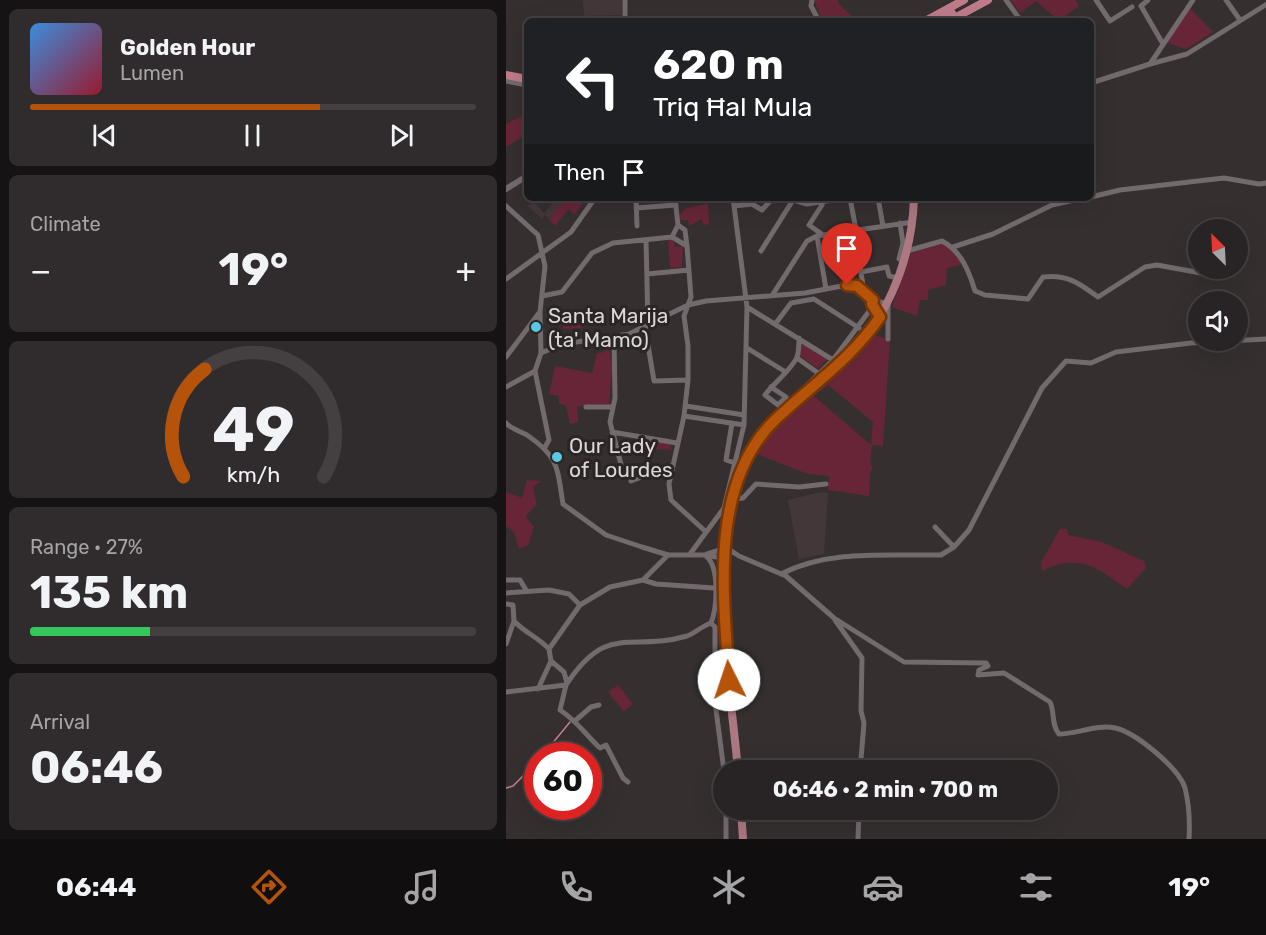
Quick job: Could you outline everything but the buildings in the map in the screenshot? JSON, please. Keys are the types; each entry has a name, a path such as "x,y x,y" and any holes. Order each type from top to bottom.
{"highway":[{"path":"938,18 964,0"},
{"path":"938,18 976,0"},
{"path":"955,18 988,0"},
{"path":"506,75 524,78"}],"main road":[{"path":"737,760 723,551 734,499 745,466 766,430 848,358 880,317 878,304 898,278 907,251 913,222 914,201"},
{"path":"742,820 743,839"}],"street":[{"path":"624,0 625,18"},
{"path":"812,0 811,6 817,18"},
{"path":"1006,0 1019,18"},
{"path":"1096,0 1110,21 1132,8"},
{"path":"1148,0 1141,6 1163,44"},
{"path":"1150,64 1193,0"},
{"path":"1226,0 1240,20"},
{"path":"1094,82 1187,54 1266,4"},
{"path":"506,81 524,84"},
{"path":"506,189 524,178"},
{"path":"1094,196 1120,190 1224,178 1259,184 1266,183"},
{"path":"506,279 570,232 594,201"},
{"path":"636,201 638,226"},
{"path":"672,237 678,225 675,201"},
{"path":"690,554 724,508 744,424 747,307 733,201"},
{"path":"734,206 752,204 762,210 770,201"},
{"path":"761,251 787,201"},
{"path":"796,201 807,204 825,202"},
{"path":"848,201 856,230"},
{"path":"879,201 883,226"},
{"path":"953,247 993,234 1052,205 1070,201"},
{"path":"825,202 809,225 820,236 826,289"},
{"path":"636,208 676,205"},
{"path":"506,206 538,235 543,251 545,266 540,312 541,353 536,370 549,440 545,447"},
{"path":"773,294 807,242 820,236 913,222"},
{"path":"899,259 903,243 900,224"},
{"path":"678,225 685,230 691,297 684,316 688,346 686,406 669,484 671,500 705,531"},
{"path":"542,296 562,292 592,253 613,243 672,237 687,246"},
{"path":"646,240 647,326 654,381 688,380"},
{"path":"907,251 942,241 953,247 969,272 975,291 984,295 1028,299 1043,277 1055,276 1077,283 1091,289 1098,297 1145,267 1157,265 1188,271"},
{"path":"841,258 858,255 864,291"},
{"path":"861,272 887,267 888,276 898,278"},
{"path":"647,274 689,270"},
{"path":"541,353 563,344 614,337 647,326 688,305 773,294 805,293 847,285 864,291 878,304 888,339"},
{"path":"776,323 791,303 814,299 859,328"},
{"path":"804,388 833,360 878,304"},
{"path":"747,307 833,360"},
{"path":"506,357 540,312"},
{"path":"614,337 615,398 610,423 624,476"},
{"path":"773,385 797,358 799,338"},
{"path":"784,575 800,564 824,558 941,555 954,547 969,530 1042,388 1063,363 1072,360 1091,363 1116,352 1191,343 1266,339"},
{"path":"747,348 784,371"},
{"path":"797,358 818,373"},
{"path":"506,387 536,370"},
{"path":"686,406 744,415"},
{"path":"586,407 612,407"},
{"path":"684,416 744,424"},
{"path":"506,423 545,447 551,454 560,475 563,504 606,535 668,555 705,555 723,551 739,556 784,575 834,618 904,662 986,663 988,666 979,670 978,675 1004,674 1050,702 1054,709 1054,725 1059,734 1104,727 1116,728 1127,733 1157,753 1184,786 1189,839"},
{"path":"732,423 726,460 735,463"},
{"path":"612,432 677,443"},
{"path":"631,481 673,465"},
{"path":"734,499 743,498 756,484 799,487 827,484"},
{"path":"935,526 954,547"},
{"path":"643,580 668,555"},
{"path":"628,782 623,778 606,746 600,748 585,735 576,720 560,710 567,684 595,652 605,645 619,641 665,640 689,636 711,623 718,608 714,588 715,568 705,555"},
{"path":"506,580 520,580 526,590"},
{"path":"549,649 580,605 610,587 643,580 656,584 714,588"},
{"path":"506,593 549,590 569,594 580,605"},
{"path":"506,604 513,605 514,621 506,644"},
{"path":"834,618 862,658 861,711 864,723 861,760"},
{"path":"514,621 527,635 539,639 549,649 551,661 538,689"},
{"path":"711,623 715,627 715,702 723,760"},
{"path":"551,661 564,672 567,684"},
{"path":"506,692 567,684"},
{"path":"576,720 592,706 599,705"},
{"path":"726,820 726,839"},
{"path":"858,839 859,820"}],"shaded area":[{"path":"583,0 622,0 622,15 584,16"},
{"path":"814,0 838,0 838,3 854,18 821,18"},
{"path":"1010,0 1075,0 1079,6 1063,18 1056,18 1036,1 1020,13"},
{"path":"1190,9 1213,32 1186,49 1168,43 1168,40"},
{"path":"524,115 524,136 506,147 506,124"},
{"path":"548,201 562,203 549,219 545,215 542,219 528,206 534,202 544,213 552,204"},
{"path":"559,201 585,201 574,215 569,209 555,226 549,219 562,203"},
{"path":"708,204 709,224 703,225 702,219 689,226 688,220 680,220 679,215 686,208"},
{"path":"672,239 675,247 683,246 682,267 670,268 668,240"},
{"path":"943,243 952,249 961,261 960,265 947,268 946,285 928,290 928,300 920,300 917,316 892,307 911,253"},
{"path":"560,312 585,319 581,328 563,329 563,325 558,324"},
{"path":"873,335 890,339 883,446 872,445 870,465 873,466 870,474 869,496 828,490 829,476 808,474 754,453 796,406 859,351","holes":["828,385 873,422 871,445 814,396"]},
{"path":"604,340 608,340 612,368 609,406 577,406 578,422 570,424 566,406 559,403 559,396 549,394 555,366 592,373 597,353 605,352"},
{"path":"801,342 827,359 818,369 799,355"},
{"path":"644,439 670,444 672,450 655,449 652,459"},
{"path":"527,480 541,481 533,487 537,506 534,506 526,517 534,527 528,545 519,549 514,532 506,526 506,492 522,498"},
{"path":"821,492 828,493 824,554 799,559 788,500"},
{"path":"1060,529 1067,529 1068,535 1102,542 1144,561 1146,568 1127,589 1106,574 1087,565 1067,563 1042,571 1041,562"},
{"path":"618,685 633,704 624,712 608,692"}],"waterway":[{"path":"554,742 570,722"},
{"path":"506,788 513,786 524,775"}],"place":[{"name":"Santa Marija (ta' Mamo)","path":"536,327"},
{"name":"Our Lady of Lourdes","path":"557,457"}],"route":[{"path":"729,680 723,549 739,478 766,430 844,362 862,343 880,317 876,307 872,304 873,300 864,291 857,286 847,285"}]}
